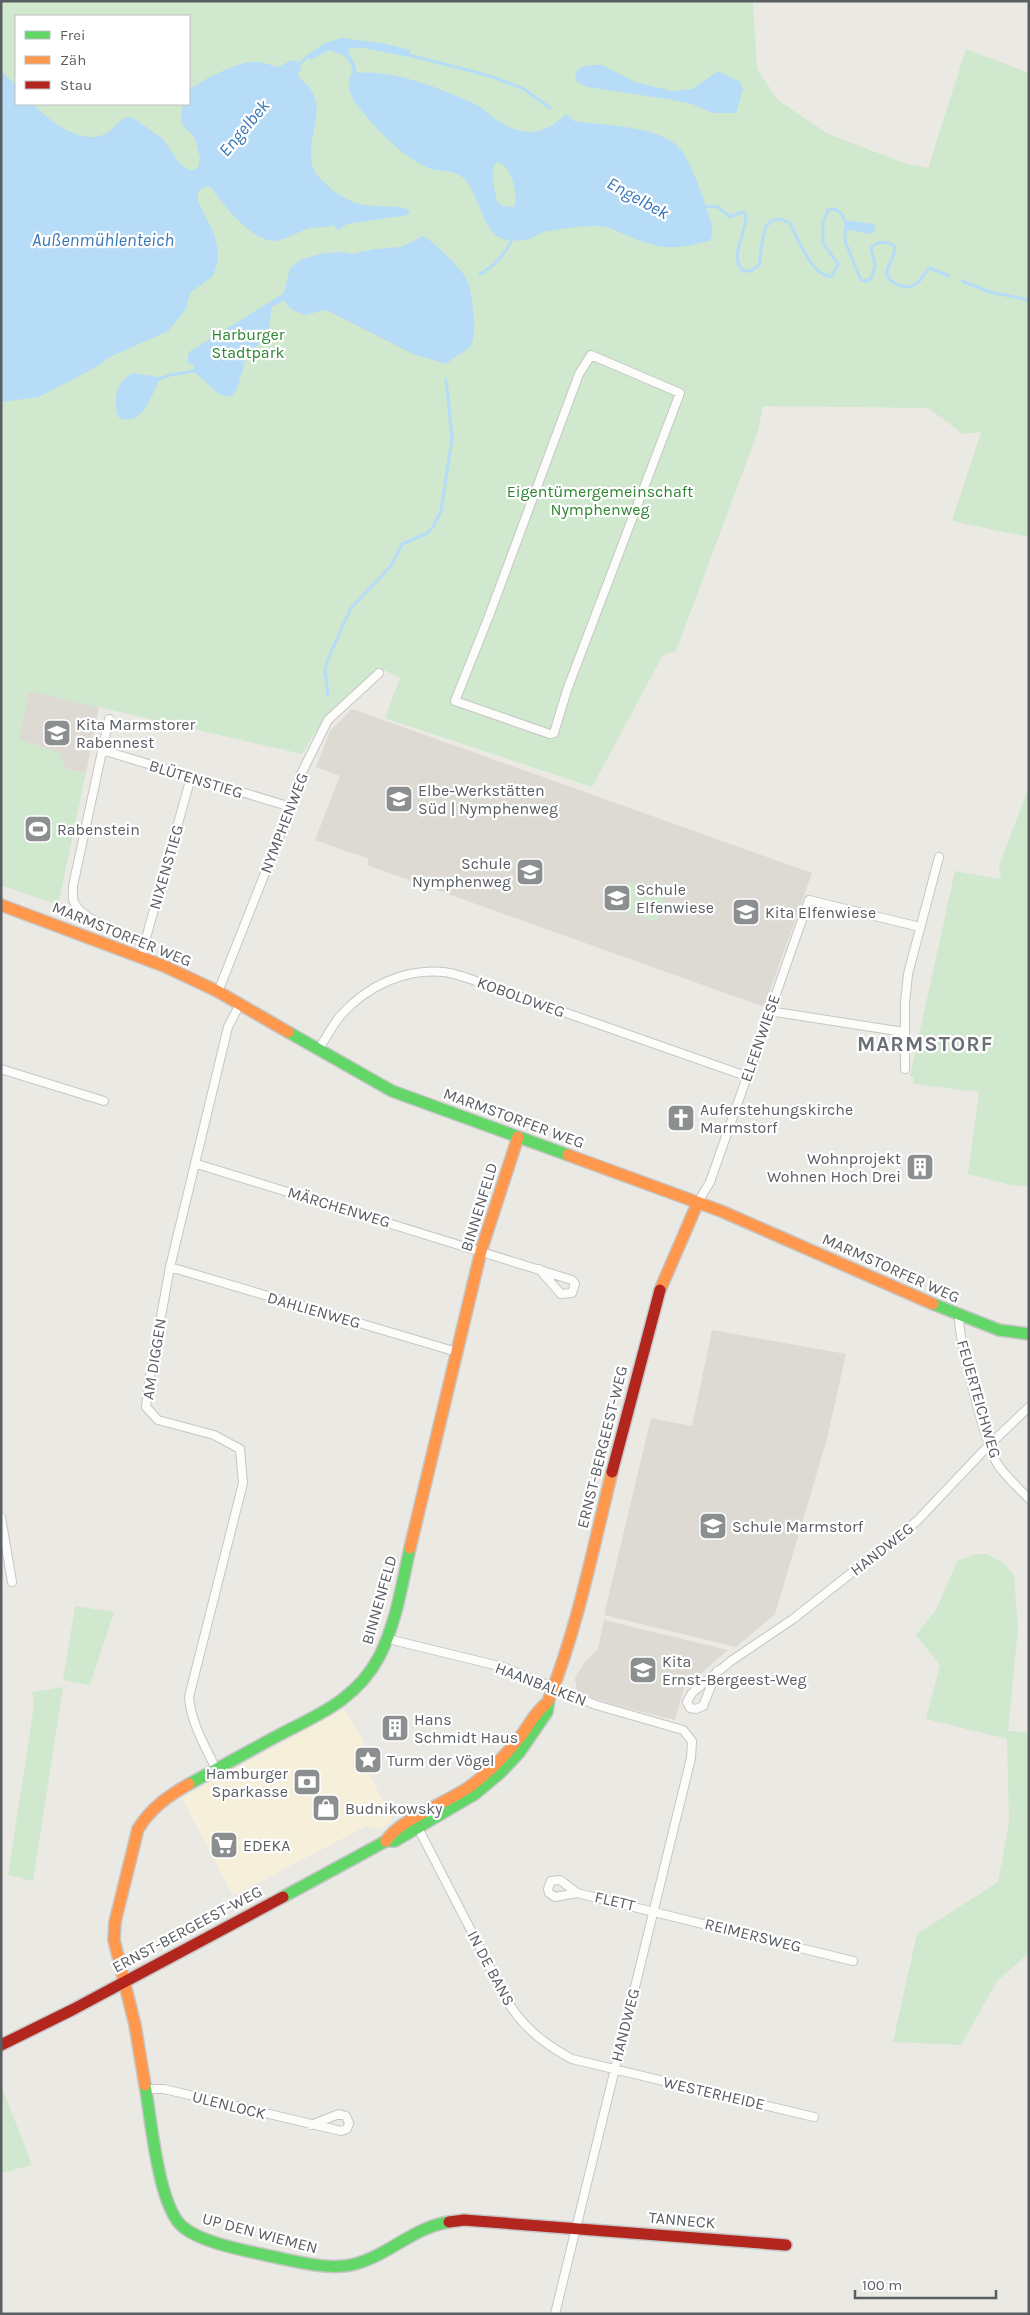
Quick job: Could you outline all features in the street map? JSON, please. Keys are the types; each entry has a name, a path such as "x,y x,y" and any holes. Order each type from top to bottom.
{"street":[{"path":"591,355 680,393 567,690 554,733 550,734 512,722 455,701 489,616 566,406 579,374 591,355"},
{"name":"NYMPHENWEG","path":"218,992 290,807 300,776 328,720 379,673"},
{"path":"102,750 109,719"},
{"name":"BLÜTENSTIEG","path":"102,750 290,807"},
{"name":"MARMSTORFER WEG","path":"102,750 72,886 73,900 79,910 89,918 145,943"},
{"name":"NIXENSTIEG","path":"141,956 192,777"},
{"path":"904,1069 904,1032 908,974 939,857"},
{"name":"ELFENWIESE","path":"698,1202 706,1191 809,900 920,926"},
{"name":"MARMSTORFER WEG","path":"1,905 141,956 218,992 392,1090 698,1202 958,1316 999,1330 1029,1334"},
{"name":"KOBOLDWEG","path":"318,1050 340,1016 354,1001 392,978 413,972 430,971 457,975 746,1076"},
{"name":"AM DIGGEN","path":"216,1769 196,1726 190,1709 189,1697 243,1483 240,1448 214,1435 158,1420 146,1407 151,1366 170,1267 197,1164 228,1027 240,1004"},
{"path":"769,1011 904,1032"},
{"path":"1,1070 104,1101"},
{"name":"BINNENFELD","path":"124,1982 114,1940 114,1927 138,1829 155,1805 216,1769 285,1732 300,1727 347,1698 379,1660 388,1639 481,1251 518,1136"},
{"name":"MÄRCHENWEG","path":"197,1164 539,1269"},
{"name":"ERNST-BERGEEST-WEG","path":"1,2045 124,1982 386,1841 395,1840 416,1824 470,1798 500,1773 534,1733 546,1712 546,1703 553,1688 574,1625 642,1352 660,1289 698,1202"},
{"name":"DAHLIENWEG","path":"170,1267 458,1352"},
{"name":"FEUERTEICHWEG","path":"958,1316 960,1336 989,1445 998,1464 1029,1499"},
{"name":"HANDWEG","path":"717,1672 703,1706 696,1709 690,1708 687,1702 690,1696 717,1672 793,1619 917,1521 989,1445 1029,1407"},
{"path":"1,1517 12,1582"},
{"name":"HAANBALKEN","path":"388,1639 503,1667 610,1710 680,1728 691,1736"},
{"name":"HANDWEG","path":"555,2314 692,1752 691,1736"},
{"name":"IN DE BANS","path":"416,1824 490,1969 518,2017 540,2038 572,2059 614,2069"},
{"name":"FLETT","path":"577,1892 652,1910"},
{"name":"REIMERSWEG","path":"652,1910 853,1961"},
{"name":"UP DEN WIEMEN","path":"124,1982 135,2025 166,2204 183,2227 215,2241 320,2266 344,2266 371,2259 429,2226 446,2222 464,2220 575,2228"},
{"name":"WESTERHEIDE","path":"614,2069 814,2117"},
{"name":"ULENLOCK","path":"147,2089 164,2089 311,2125"},
{"name":"TANNECK","path":"575,2228 786,2245"}],"shaded area":[{"name":"Kita Marmstorer Rabennest","path":"29,690 99,707 86,773 66,769 18,739"},
{"path":"352,709 812,873 764,1007 367,865 369,859 315,840 340,776 316,767 330,731"},
{"name":"Schule Marmstorf","path":"712,1330 846,1354 827,1439 775,1614 736,1647 604,1615 651,1418 692,1426"},
{"name":"Kita Ernst-Bergeest-Weg","path":"604,1620 728,1650 684,1688 675,1720 611,1704 577,1692 575,1678 585,1662 598,1649"},
{"path":"344,1709 364,1742 364,1764 393,1821 380,1829 366,1826 233,1896 182,1798"}],"green space":[{"name":"Harburger Stadtpark","path":"1,1 753,1 757,69 778,100 828,134 907,164 928,168 966,49 1029,73 1029,537 952,521 981,432 963,434 928,408 763,406 758,431 676,651 663,655 592,787 385,718 400,678 384,670 323,720 302,754 29,691 19,739 59,753 66,769 86,773 58,905 1,885"},
{"path":"1029,786 1029,1187 1011,1185 968,1174 979,1092 914,1084 913,1077 910,1076 955,871 1001,879 999,866"},
{"path":"626,881 666,895 657,922 617,908"},
{"path":"976,1554 986,1554 1002,1562 1014,1575 1018,1628 1008,1731 1027,1732 1029,1745 1029,1953 997,1981 961,2045 893,2042 917,1934 998,1882 1009,1822 1007,1739 926,1719 940,1665 916,1635 936,1610 957,1561"},
{"path":"75,1606 114,1612 90,1685 63,1680"},
{"path":"63,1687 33,1881 8,1875 34,1706 32,1692"},
{"path":"1,2085 32,2165 1,2173"}],"water":[{"path":"343,38 381,43 410,50 408,57 363,48 349,48 348,52 355,64 357,73 386,74 417,81 475,104 500,122 518,130 535,132 543,130 559,121 566,114 574,121 643,130 668,139 683,153 696,179 711,222 712,237 710,241 684,246 658,246 607,227 599,226 575,227 543,232 530,239 523,240 503,239 490,229 473,191 462,177 458,174 433,169 412,159 394,145 371,122 352,98 349,90 349,81 352,68 343,55 329,50 311,60 307,55 327,42","holes":["496,162 509,172 514,185 516,203 513,207 502,206 497,202 493,172"]},
{"name":"Außenmühlenteich","path":"291,60 296,61 302,69 298,73 299,78 309,87 315,97 317,108 311,153 312,164 318,176 340,196 356,203 406,208 410,212 408,215 347,224 338,230 333,225 310,228 274,241 256,235 247,228 229,211 210,186 206,186 198,192 198,202 214,233 218,250 217,263 213,276 190,293 186,309 168,331 110,357 96,367 39,397 1,402 1,71 15,84 15,105 34,105 56,124 85,137 105,134 125,118 133,118 162,138 181,165 191,171 198,168 200,158 195,138 182,124 181,117 183,105 190,105 190,89 202,81 238,65 256,62 279,67"},
{"path":"602,65 635,82 672,91 692,89 718,71 740,82 743,89 736,113 713,113 692,104 587,87 577,82 575,74 580,68"},
{"path":"844,220 873,224 876,230 869,234 851,230 845,231"},
{"path":"423,236 440,249 465,276 471,294 474,332 471,345 446,364 413,354 326,310 304,315 291,309 284,300 272,307 269,329 262,341 246,358 237,390 230,397 219,394 192,370 195,368 194,365 187,362 189,352 284,293 290,268 302,259 325,253 343,252 352,254 375,249 401,247"},
{"path":"133,373 158,377 159,381 145,409 134,418 127,420 119,418 116,398 119,386"}],"waterway":[{"path":"405,54 490,76 524,89 550,108"},
{"name":"Engelbek","path":"295,67 310,55"},
{"name":"Engelbek","path":"703,206 718,207 730,217 742,212 745,213 746,220 737,259 744,271 751,271 759,265 764,231 773,220 780,219 790,223 806,256 818,271 832,276 838,264 823,243 823,223 828,210 835,209 842,214 845,222"},
{"name":"Engelbek","path":"845,228 845,241 861,280 867,281 872,277 875,265 871,248 883,242 895,247 887,272 891,281 898,285 908,287 917,284 930,268 949,276"},
{"path":"480,274 500,258 513,237"},
{"name":"Engelbek","path":"962,281 990,292 1029,300"},
{"path":"158,379 194,371"},
{"path":"328,696 325,670 327,661 351,608 391,566 402,544 426,534 433,527 441,511 452,438 446,379"}],"traffic: fast":[{"path":"288,1032 392,1091 568,1155"},
{"path":"933,1304 999,1330 1029,1334"},
{"path":"189,1784 322,1712 348,1695 359,1684 370,1672 379,1657 390,1631 410,1548"},
{"path":"283,1897 386,1841 395,1841 475,1794 500,1773 519,1753 547,1712 549,1699"},
{"path":"145,2085 157,2161 167,2201 174,2217 191,2233 212,2242 301,2263 345,2266 367,2260 424,2229 449,2222"}],"traffic: slow":[{"path":"1,905 164,966 217,991 288,1032"},
{"path":"410,1548 481,1251 518,1137"},
{"path":"568,1155 721,1211 933,1304"},
{"path":"660,1290 698,1202"},
{"path":"549,1699 577,1615 612,1472"},
{"path":"386,1841 402,1825 472,1785 512,1747 537,1713 547,1703"},
{"path":"145,2085 135,2025 114,1940 115,1922 138,1829 160,1803 189,1784"}],"traffic: jam":[{"path":"612,1472 660,1290"},
{"path":"1,2045 72,2010 283,1897"},
{"path":"449,2222 464,2220 786,2245"}],"place":[{"name":"Kita Marmstorer Rabennest","path":"57,733"},
{"name":"Elbe-Werkstätten Süd | Nymphenweg","path":"399,799"},
{"name":"Rabenstein","path":"38,829"},
{"name":"Schule Nymphenweg","path":"530,872"},
{"name":"Schule Elfenwiese","path":"617,898"},
{"name":"Kita Elfenwiese","path":"746,912"},
{"name":"Auferstehungskirche Marmstorf","path":"681,1118"},
{"name":"Wohnprojekt Wohnen Hoch Drei","path":"920,1167"},
{"name":"Schule Marmstorf","path":"713,1526"},
{"name":"Kita Ernst-Bergeest-Weg","path":"643,1670"},
{"name":"Hans Schmidt Haus","path":"395,1728"},
{"name":"Turm der Vögel","path":"368,1760"},
{"name":"Hamburger Sparkasse","path":"307,1782"},
{"name":"Budnikowsky","path":"326,1808"},
{"name":"EDEKA","path":"224,1845"}],"district":[{"name":"MARMSTORF","path":"925,1044"}],"park label":[{"name":"Eigentümergemeinschaft Nymphenweg","path":"600,500"}]}
